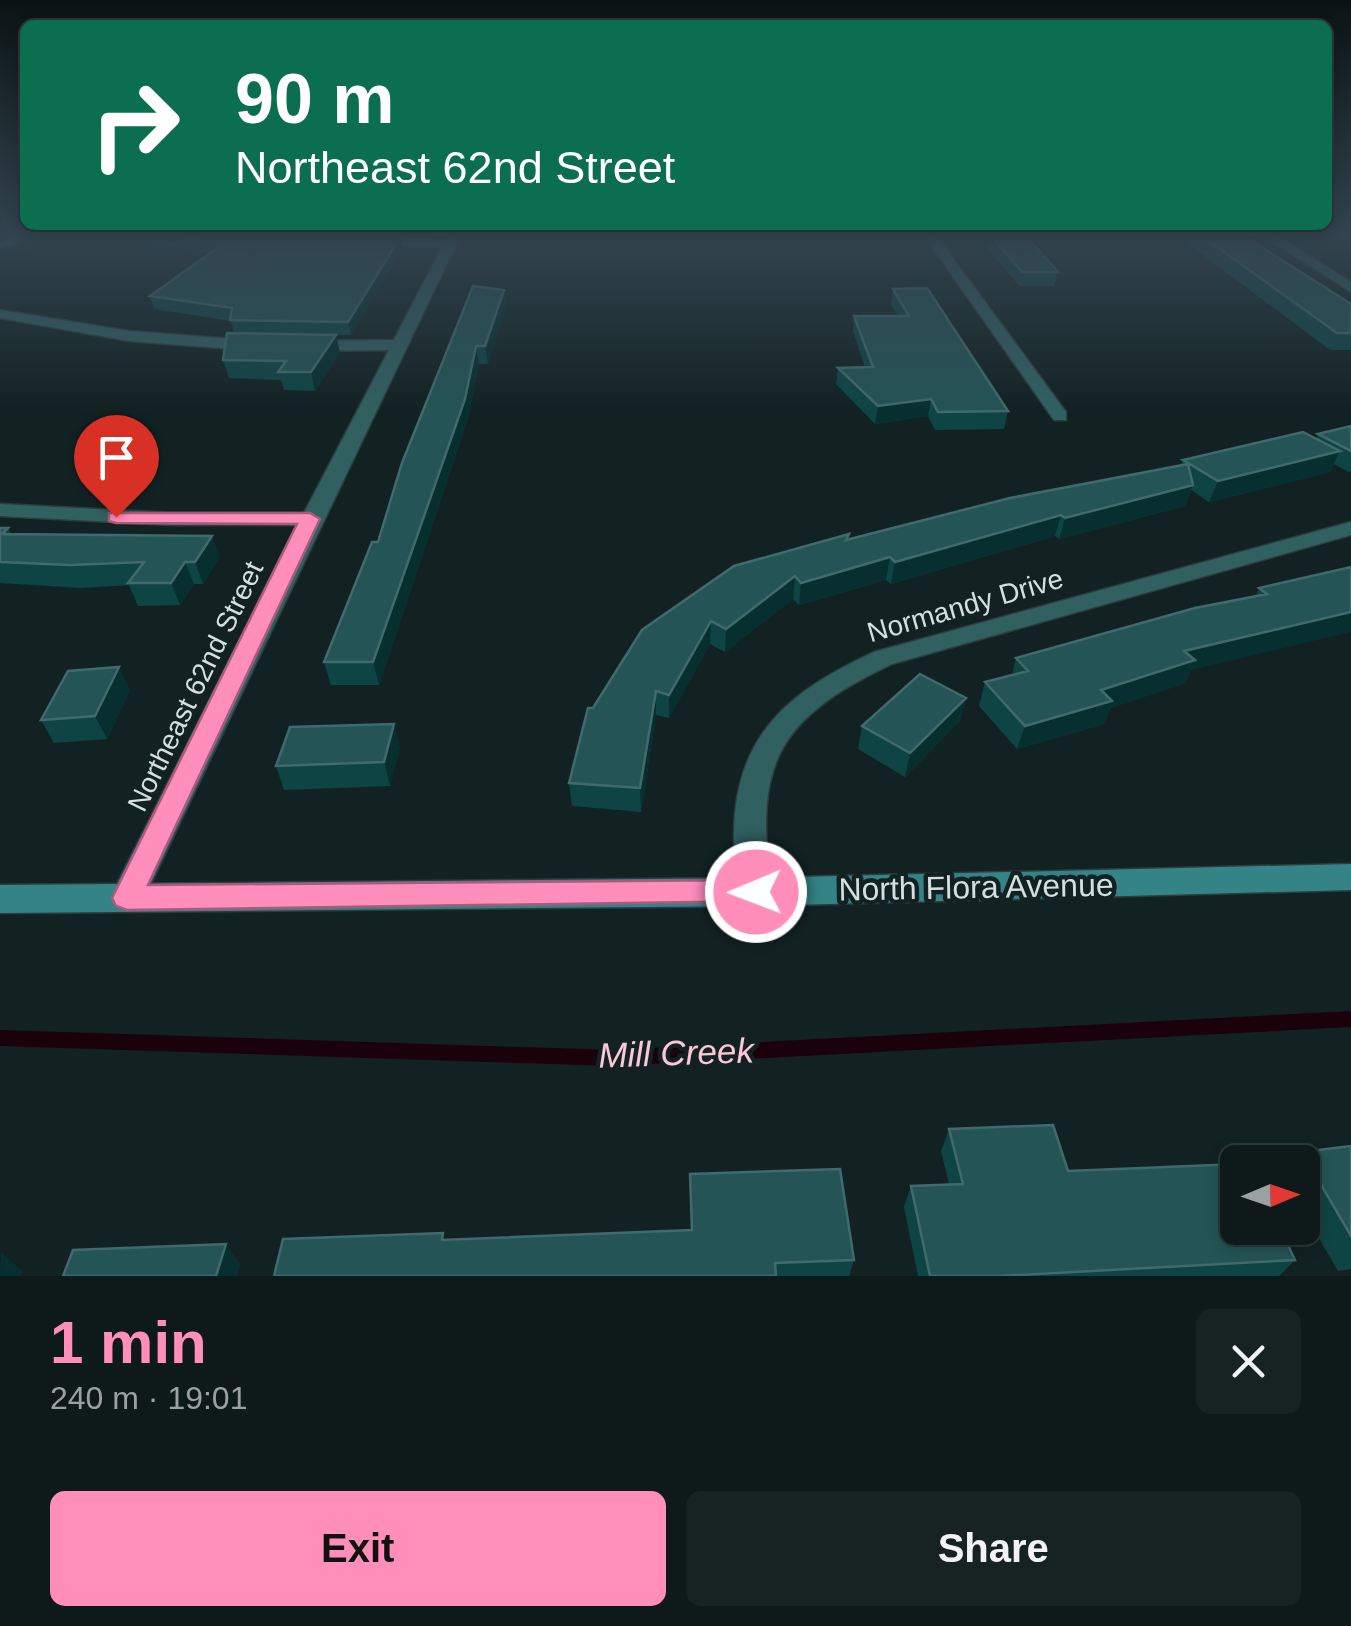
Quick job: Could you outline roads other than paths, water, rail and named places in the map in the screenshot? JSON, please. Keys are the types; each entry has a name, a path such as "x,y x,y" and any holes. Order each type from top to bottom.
{"street":[{"name":"Northeast 62nd Street","path":"127,898 310,519 426,294"},
{"path":"971,294 1060,416"},
{"path":"0,314 129,336 284,346 402,345"},
{"path":"0,510 172,519 310,519"},
{"name":"Normandy Drive","path":"756,892 746,841 752,781 778,731 815,692 884,658 1351,528"},
{"name":"North Flora Avenue","path":"0,899 756,892 1351,878"}],"waterway":[{"name":"Mill Creek","path":"0,1038 613,1058 1351,1019"}]}
